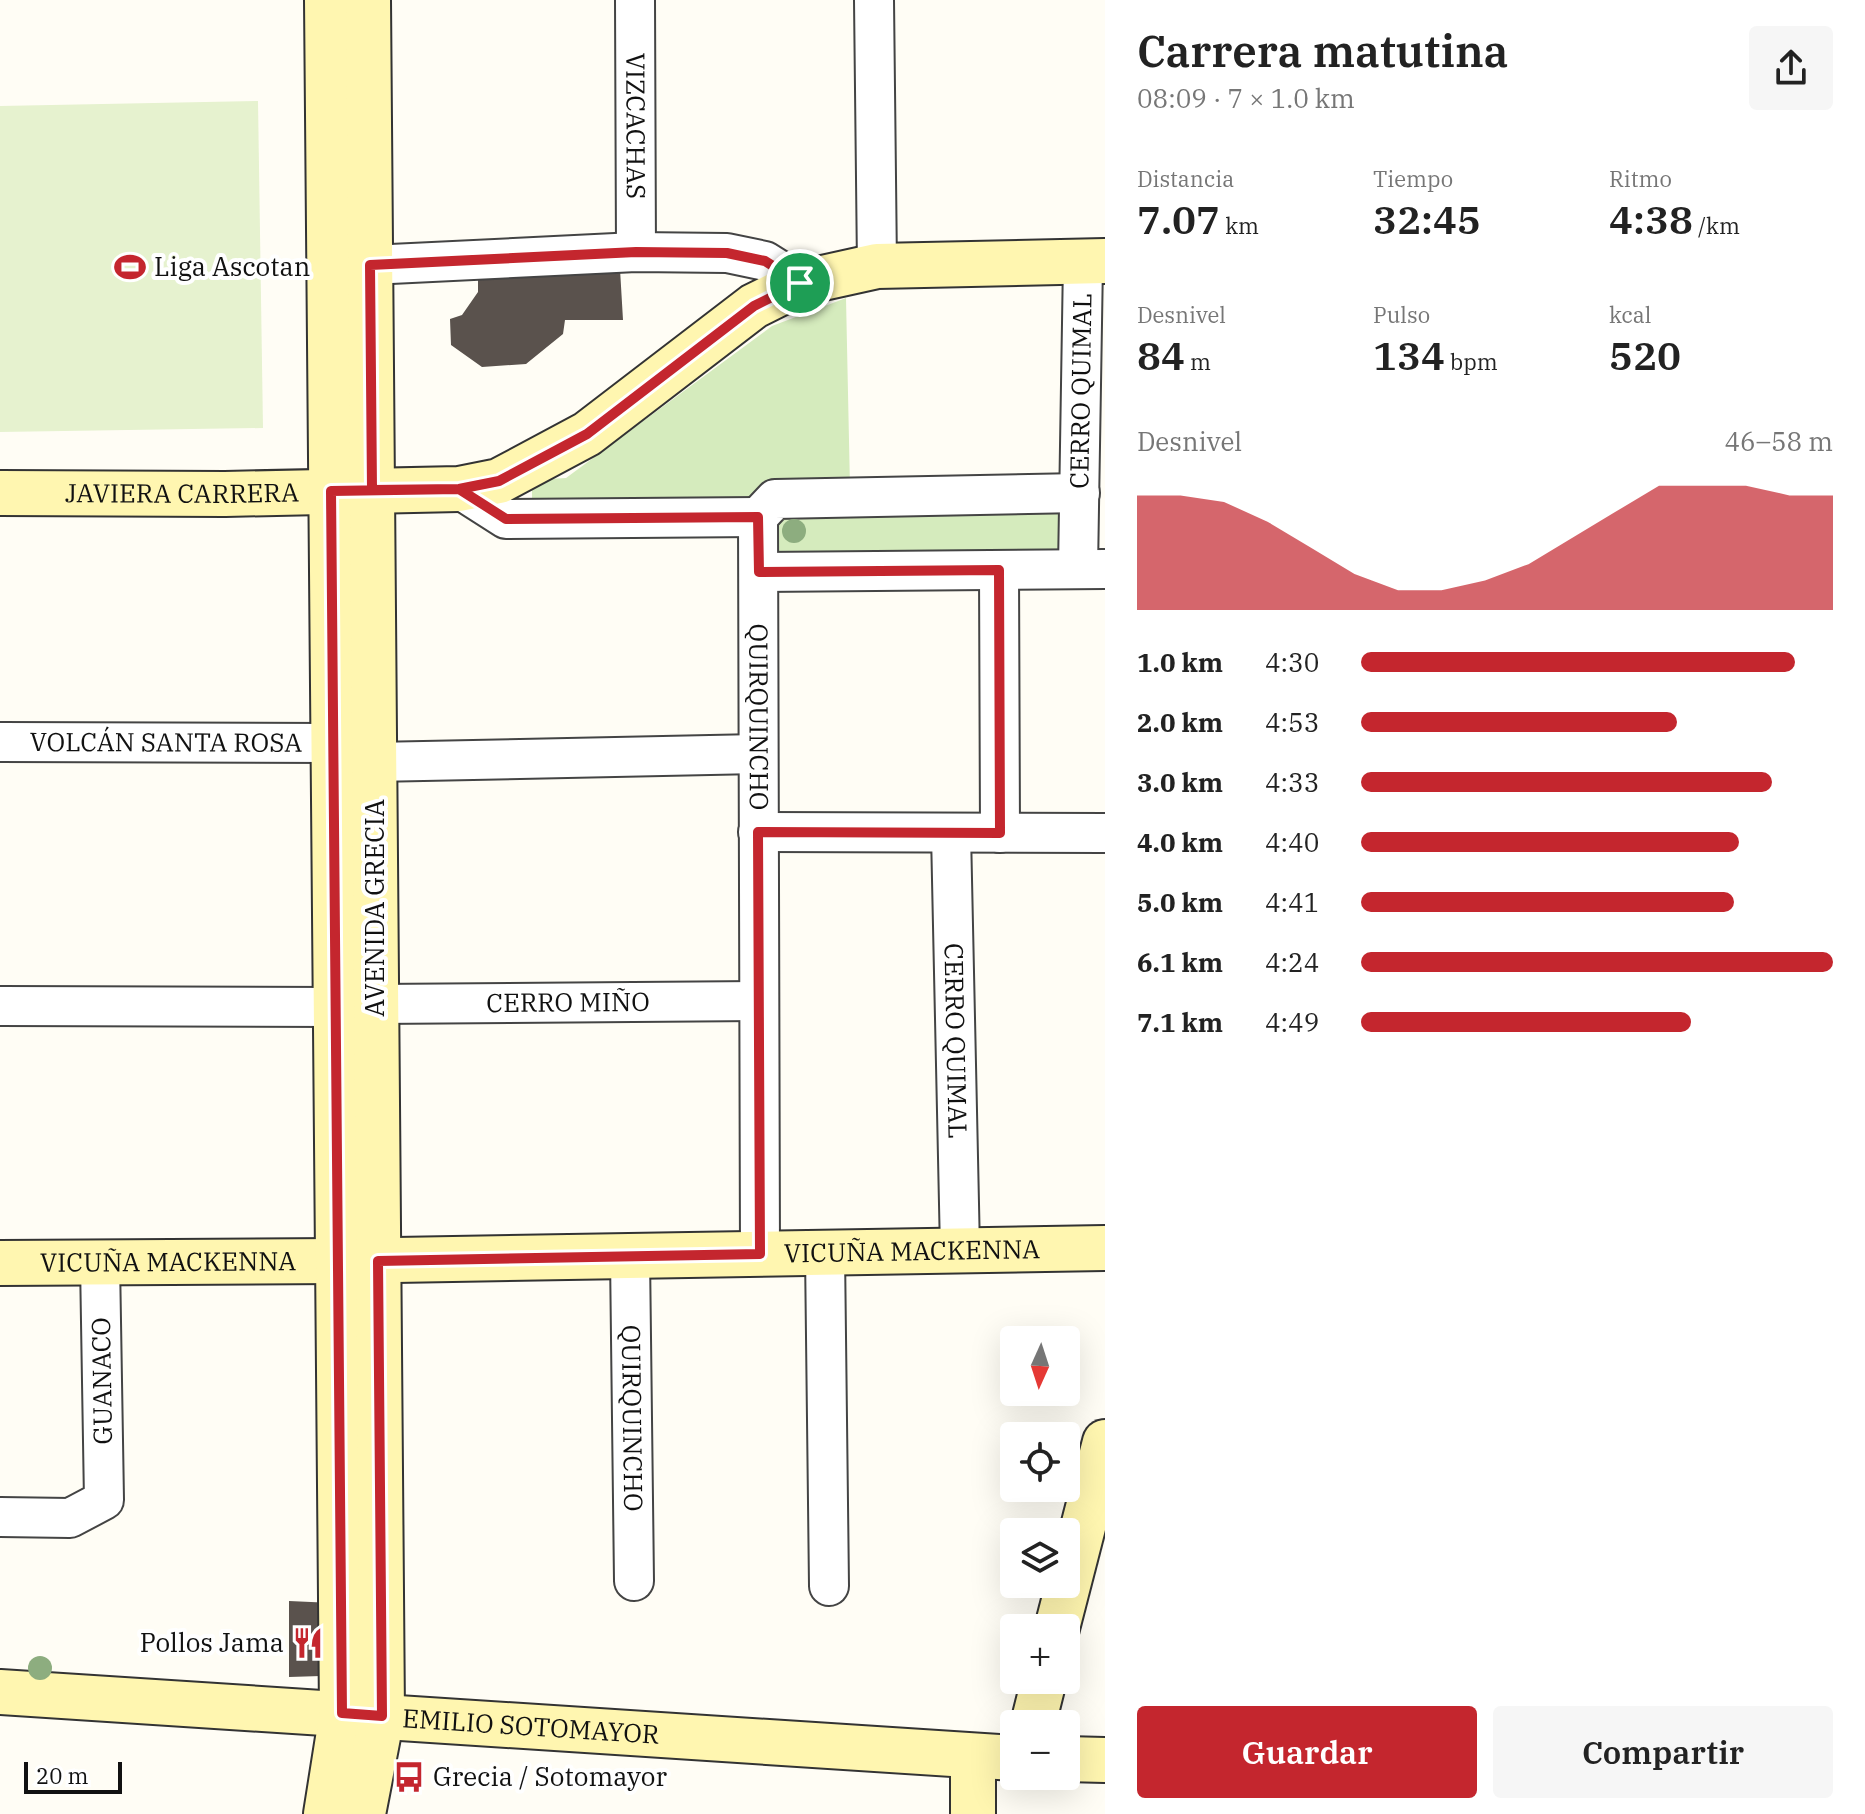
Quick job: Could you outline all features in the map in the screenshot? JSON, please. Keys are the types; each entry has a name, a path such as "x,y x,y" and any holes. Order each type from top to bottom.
{"main road":[{"name":"AVENIDA GRECIA","path":"327,0 352,491 374,762 356,1006"},
{"name":"AVENIDA GRECIA","path":"363,1814 356,1006 334,743 370,265 368,0"},
{"name":"JAVIERA CARRERA","path":"0,493 225,494 459,489 499,481 587,434 754,306 800,283 877,266 1094,261"},
{"name":"VICUÑA MACKENNA","path":"0,1263 358,1261 1105,1248"},
{"path":"1061,1614 1105,1442"},
{"name":"EMILIO SOTOMAYOR","path":"0,1692 994,1757"},
{"name":"AVENIDA GRECIA","path":"326,1814 362,1714"},
{"path":"973,1814 994,1757"},
{"path":"1080,1759 1105,1760"}],"street":[{"name":"VIZCACHAS","path":"635,0 636,252"},
{"path":"874,0 877,266"},
{"path":"370,265 636,252 727,253 765,261 800,283"},
{"name":"CERRO QUIMAL","path":"1091,569 1080,493 1094,261"},
{"path":"459,489 506,519 758,517 775,499 1080,493"},
{"name":"QUIRQUINCHO","path":"758,517 760,1254"},
{"path":"759,572 1091,569"},
{"path":"999,570 1000,833"},
{"name":"VOLCÁN SANTA ROSA","path":"0,742 334,743"},
{"path":"374,762 758,754"},
{"path":"758,832 1105,833"},
{"name":"CERRO QUIMAL","path":"951,833 960,1250"},
{"name":"CERRO MIÑO","path":"0,1006 759,1001"},
{"path":"825,1253 829,1586"},
{"name":"QUIRQUINCHO","path":"630,1256 634,1581"},
{"name":"GUANACO","path":"0,1517 70,1518 104,1500 100,1262"}],"green space":[{"name":"Liga Ascotan","path":"258,101 263,428 0,432 0,106"},
{"path":"846,298 850,488 532,513 532,480 566,478 772,326"},
{"path":"1064,500 1063,558 785,560 775,552 773,518"}],"building":[{"path":"620,269 623,320 565,320 563,334 526,364 482,367 451,345 450,319 462,315 478,292 478,275"},
{"name":"Pollos Jama","path":"289,1601 333,1603 321,1676 289,1677"}],"place":[{"name":"Liga Ascotan","path":"130,267"},
{"name":"Pollos Jama","path":"308,1643"},
{"name":"Grecia / Sotomayor","path":"409,1777"}],"route":[{"path":"800,283 754,306 587,434 499,481 459,489 331,491 342,1713 382,1716 378,1261 760,1254 758,832 1000,833 999,570 759,572 758,517 506,519 459,489 372,490 370,265 636,252 727,253 765,261 800,283"}]}
